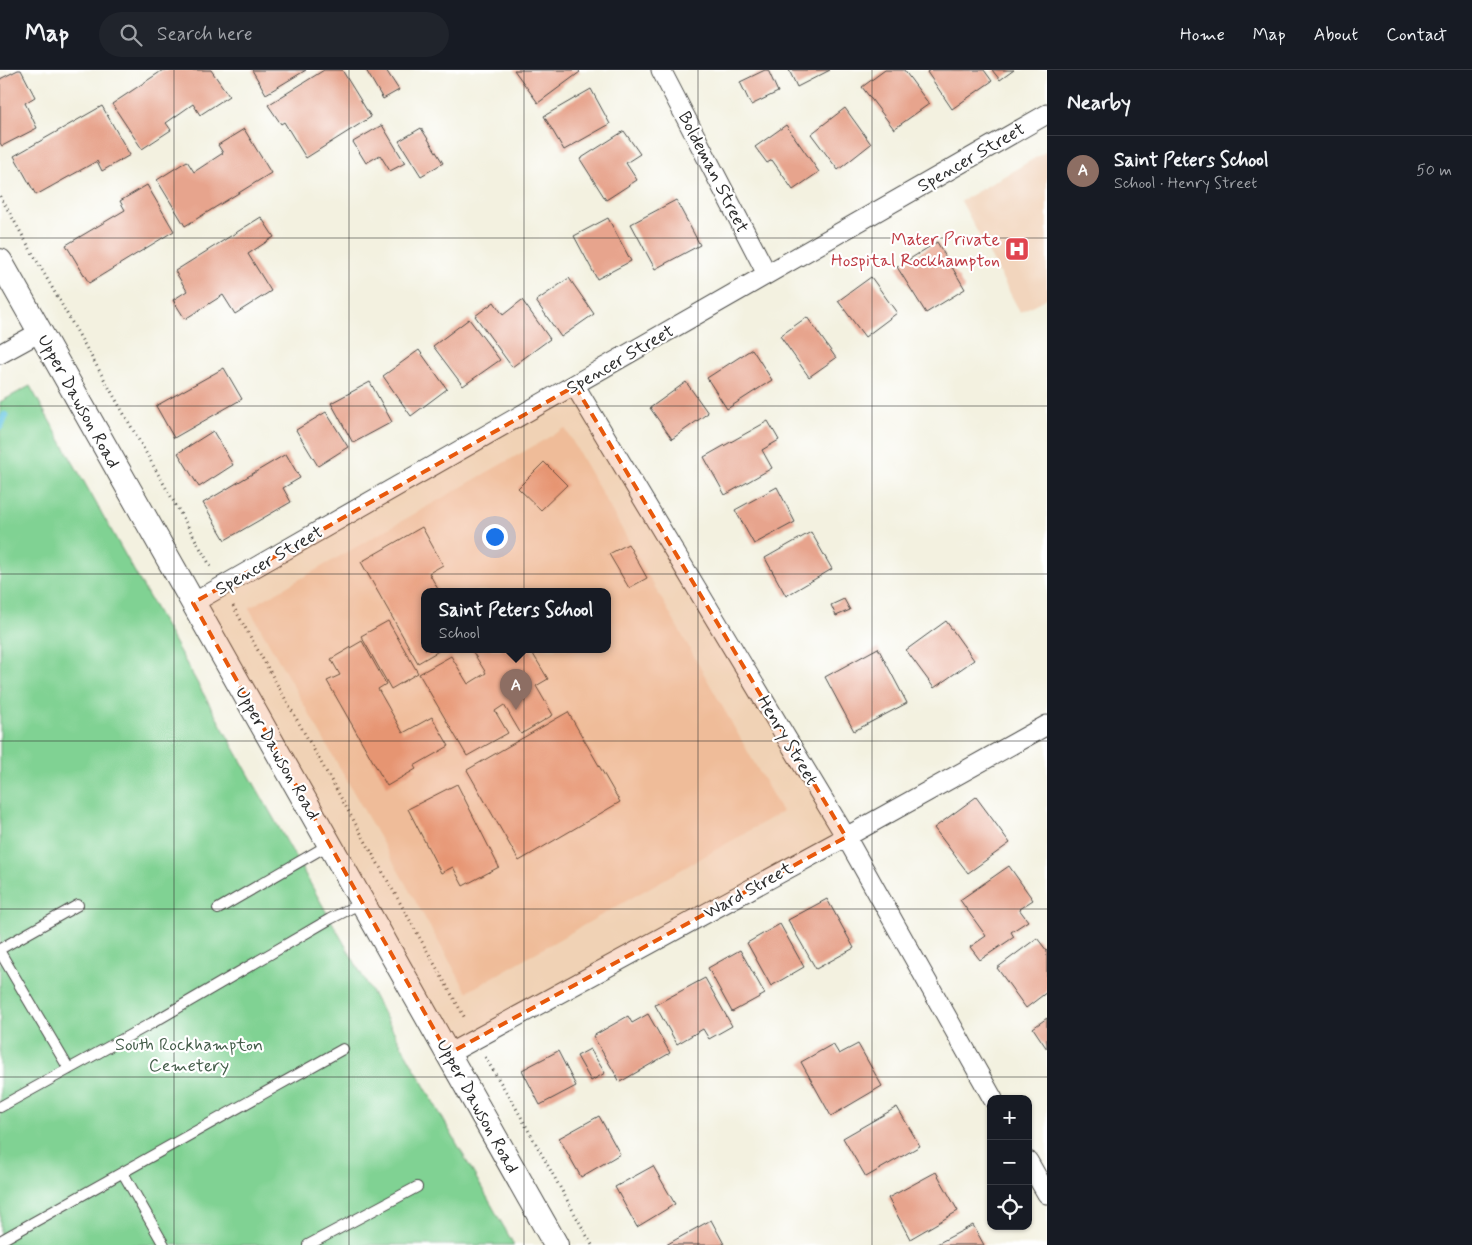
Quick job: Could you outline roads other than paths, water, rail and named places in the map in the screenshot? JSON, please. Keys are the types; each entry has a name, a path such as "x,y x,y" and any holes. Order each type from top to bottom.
{"street":[{"name":"Boldeman Street","path":"661,70 766,274"},
{"name":"Spencer Street","path":"193,603 575,386 766,274 1047,114"},
{"name":"Upper Dawson Road","path":"0,261 556,1245"},
{"path":"0,354 40,332"},
{"name":"Henry Street","path":"575,386 846,837 991,1095"},
{"name":"Ward Street","path":"448,1054 846,837 1047,724"},
{"path":"1032,1168 1047,1194"}],"lane":[{"path":"218,909 330,844"},
{"path":"0,1107 363,902"},
{"path":"69,1069 0,950 78,905"},
{"path":"0,1241 343,1049"},
{"path":"123,1172 164,1245"},
{"path":"308,1245 417,1186"}],"waterway":[{"path":"0,426 5,416"}],"place":[{"name":"Mater Private Hospital Rockhampton","path":"1017,249"},
{"name":"Saint Peters School","path":"516,710"}],"park label":[{"name":"South Rockhampton Cemetery","path":"189,1054"}]}
